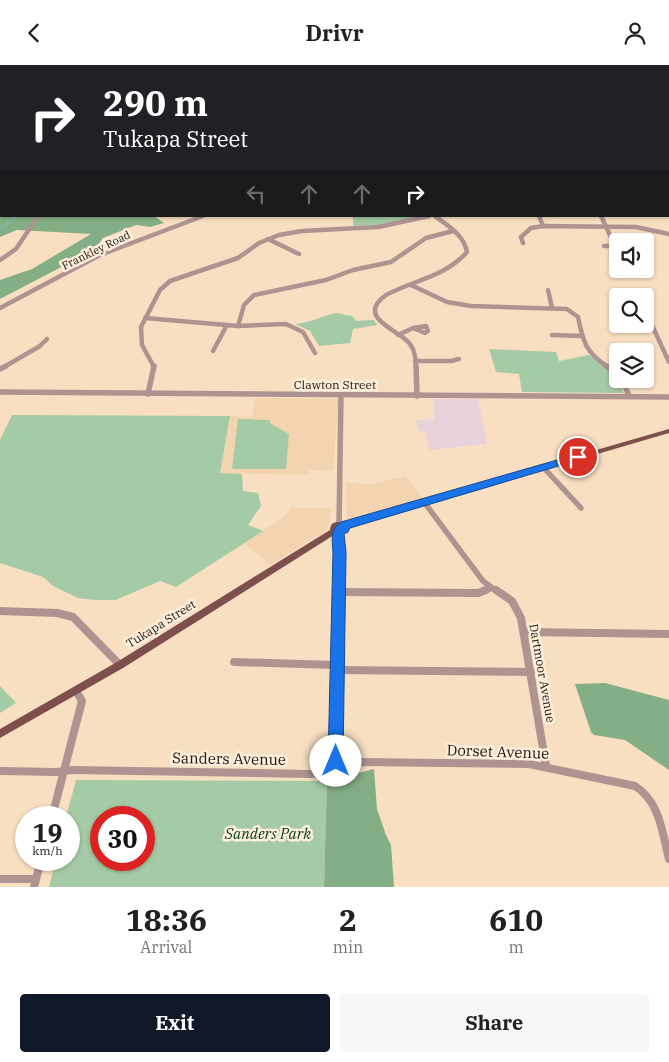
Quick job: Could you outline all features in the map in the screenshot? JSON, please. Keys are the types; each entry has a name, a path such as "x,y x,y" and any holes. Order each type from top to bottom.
{"main road":[{"name":"Tukapa Street","path":"0,734 120,665 338,528 669,431"}],"street":[{"path":"0,260 16,249 37,217"},
{"name":"Frankley Road","path":"0,307 100,255 200,217"},
{"path":"148,394 154,365 144,349 141,339 141,327 160,290 166,284 181,276 238,258 268,239 302,231 378,227 424,217"},
{"path":"417,396 412,346 398,335 388,331 378,322 376,307 382,297 440,272 467,252 465,242 436,217"},
{"path":"539,217 543,226"},
{"path":"601,217 609,233"},
{"path":"523,243 521,237 524,232 543,226 643,228 669,234"},
{"path":"238,326 244,305 254,295 326,280 353,270 391,262 426,238 453,231"},
{"path":"268,239 299,254"},
{"path":"604,246 609,246"},
{"path":"411,285 447,302 471,306 567,309 578,317 582,336 593,357 609,367"},
{"path":"548,290 552,308"},
{"path":"145,318 238,326 274,323 290,325 303,332 315,353"},
{"path":"214,351 227,325"},
{"path":"398,335 412,328"},
{"path":"654,330 669,362"},
{"path":"552,335 582,336"},
{"path":"0,369 40,346 46,339"},
{"path":"415,361 450,361 458,359"},
{"path":"626,388 629,396"},
{"name":"Clawton Street","path":"0,392 669,397"},
{"path":"336,769 341,395"},
{"path":"543,467 580,508"},
{"name":"Dartmoor Avenue","path":"424,502 490,589 516,605 524,632 546,766"},
{"path":"338,592 478,593 490,589"},
{"path":"0,611 17,614 68,614 120,665"},
{"path":"524,632 669,634"},
{"path":"234,663 530,672"},
{"path":"55,806 82,701 76,691"},
{"name":"Dorset Avenue","path":"336,769 358,762 529,764 635,786 646,792 653,802 669,859"},
{"name":"Sanders Avenue","path":"0,771 312,774 326,773 336,769"},
{"path":"0,879 35,883"}],"shaded area":[{"path":"255,398 339,399 333,471 309,470 309,475 220,473 230,416 252,417"},
{"path":"434,399 478,399 487,444 429,450 425,432 419,431 416,420 434,419"},
{"path":"405,476 424,500 352,521 347,519 346,483 374,484"},
{"path":"291,508 331,508 329,525 325,531 270,565 244,543 284,517"}],"green space":[{"path":"0,217 155,217 164,223 150,227 136,225 103,238 94,250 0,299 0,280 32,269 91,234 17,230 0,237"},
{"path":"353,217 417,217 379,225 353,226"},
{"path":"336,313 352,316 356,321 374,320 377,325 353,329 350,343 319,346 310,331 295,324"},
{"path":"489,349 556,352 559,361 589,355 609,371 609,388 622,388 624,393 522,392 519,374 496,372"},
{"path":"12,415 230,416 220,473 242,474 243,491 258,493 261,506 248,525 263,531 176,587 160,581 116,600 78,598 53,586 43,577 0,563 0,440"},
{"path":"238,419 269,420 271,424 289,434 286,469 232,469"},
{"path":"605,683 669,700 669,770 625,740 594,735 591,732 575,684"},
{"path":"0,686 16,703 0,713"},
{"path":"374,769 377,809 391,845 394,887 324,887 327,781"},
{"name":"Sanders Park","path":"76,780 327,781 324,887 49,887 53,871 80,871 80,806 69,806"}],"waterway":[{"path":"0,229 15,217"}],"route":[{"path":"336,761 336,665 340,552 337,532 344,529 343,526 346,525 578,457"}]}
